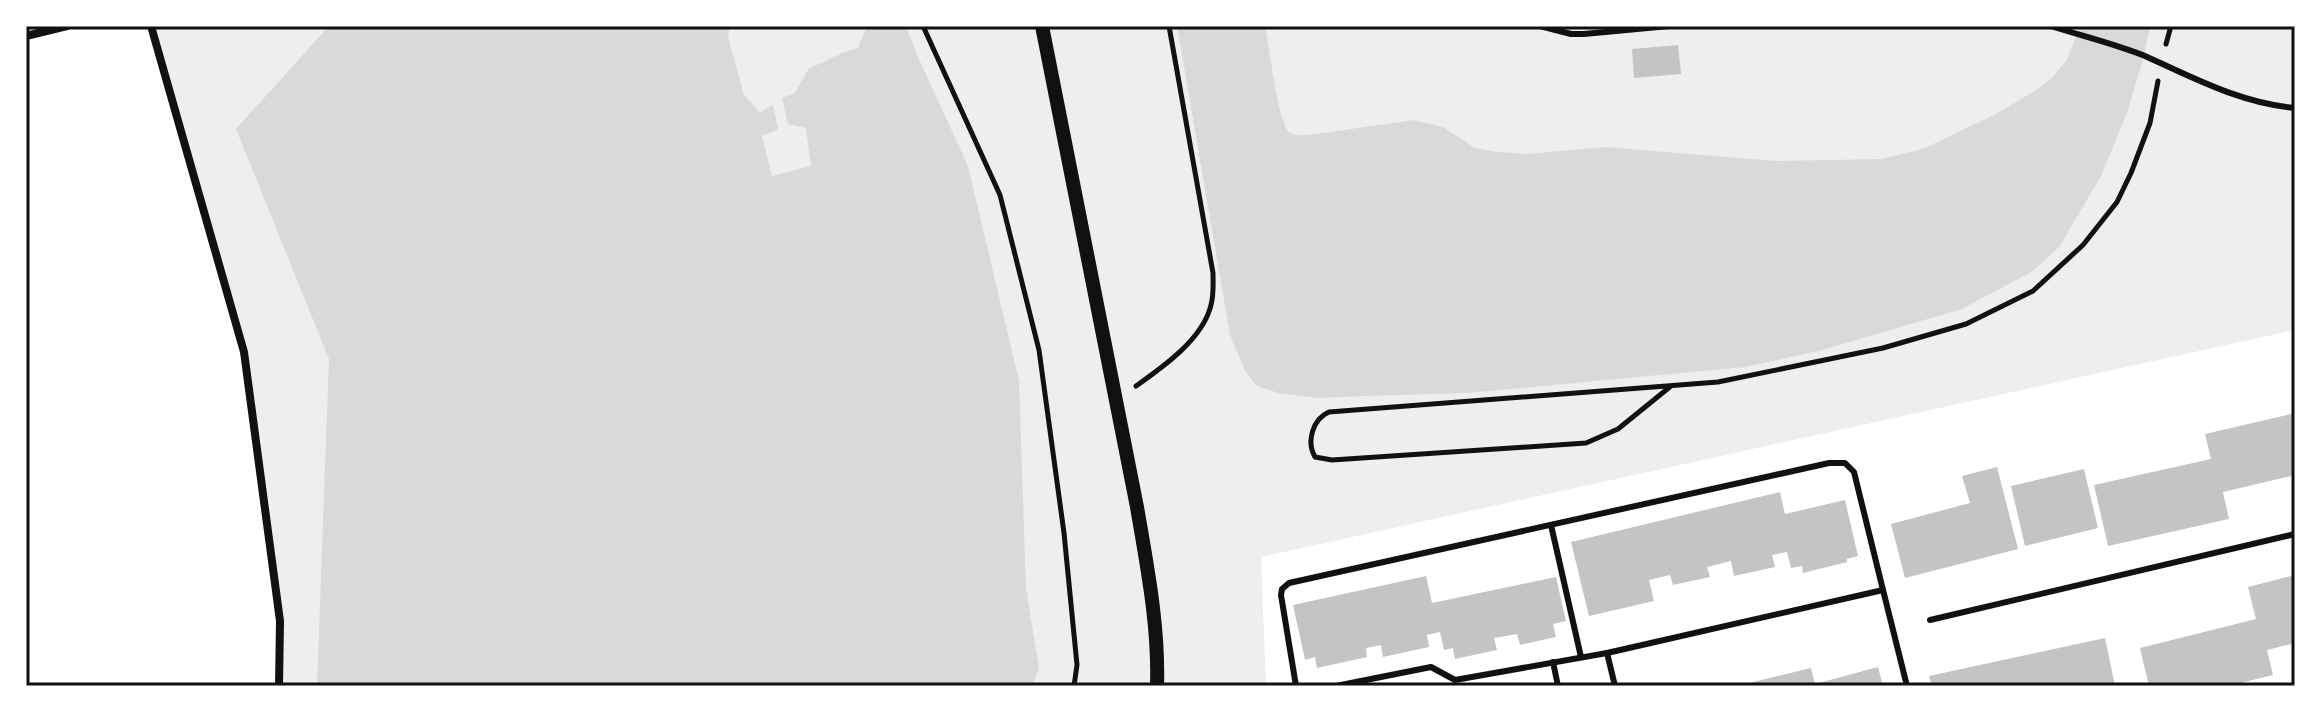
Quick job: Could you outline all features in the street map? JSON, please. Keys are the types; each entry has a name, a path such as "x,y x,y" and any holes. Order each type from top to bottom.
{"street":[{"path":"26,36 67,26"},
{"path":"151,26 244,352 280,621 279,686"},
{"path":"1042,26 1150,585 1158,656 1157,686"}],"lane":[{"path":"1540,26 1571,34 1669,26"},
{"path":"2051,26 2144,56 2235,96 2295,108"},
{"path":"1296,686 1281,595 1282,589 1289,583 1841,462 1849,466 1855,477 1907,686"},
{"path":"1551,525 1581,657"},
{"path":"1930,620 2295,534"},
{"path":"1336,686 1431,667 1456,683 1607,653 1883,590"},
{"path":"1607,653 1615,686"},
{"path":"1553,662 1558,686"}],"path":[{"path":"923,26 1000,195 1039,350 1064,533 1077,665 1074,686"},
{"path":"1116,401 1169,362 1204,324 1211,305 1213,273 1169,26"},
{"path":"1671,386 1618,429 1586,443 1332,460 1315,457 1311,448 1311,434 1317,422 1329,412 1718,382 1883,348 1966,324 2033,291 2083,245 2117,202 2150,123 2161,65"}],"shaded area":[{"path":"151,26 2295,26 2295,330 1261,557 1266,686 279,686 280,621 244,352"},
{"path":"329,26 730,26 728,37 744,95 760,113 773,105 778,129 762,136 772,176 811,166 806,128 788,124 782,98 795,93 809,68 858,48 867,26 906,26 968,166 1019,381 1026,588 1039,669 1032,686 317,686 329,359 236,129"},
{"path":"1177,26 1265,26 1282,115 1286,127 1294,135 1414,120 1443,127 1475,148 1497,152 1527,154 1604,147 1775,161 1881,159 1923,149 1996,114 2051,79 2067,60 2080,26 2150,26 2127,113 2101,176 2059,247 2033,271 1962,309 1819,351 1745,367 1467,393 1316,398 1278,393 1255,384 1245,371 1230,335"}],"building":[{"path":"1678,45 1681,74 1634,78 1632,49"},
{"path":"2295,413 2295,475 2223,492 2229,519 2108,546 2094,485 2211,459 2205,434"},
{"path":"1997,467 2018,549 1905,578 1891,524 1970,503 1962,476"},
{"path":"2084,469 2098,528 2025,546 2011,486"},
{"path":"1780,492 1785,514 1845,500 1858,556 1847,559 1847,562 1803,573 1802,566 1791,568 1787,552 1772,555 1775,567 1734,576 1731,561 1707,567 1710,577 1673,585 1670,575 1649,580 1654,601 1589,616 1571,542"},
{"path":"2295,575 2295,643 2267,650 2273,675 2228,686 2149,686 2140,648 2256,619 2248,587"},
{"path":"1426,576 1432,603 1556,577 1566,621 1553,624 1556,637 1520,645 1517,634 1494,638 1497,650 1455,659 1453,648 1444,650 1440,632 1427,635 1429,647 1383,657 1381,645 1366,648 1367,657 1317,668 1315,657 1305,660 1293,605"},
{"path":"2105,638 2115,686 1932,686 1929,676"},
{"path":"1878,667 1883,686 1749,686 1749,683 1811,668 1815,684"}]}
